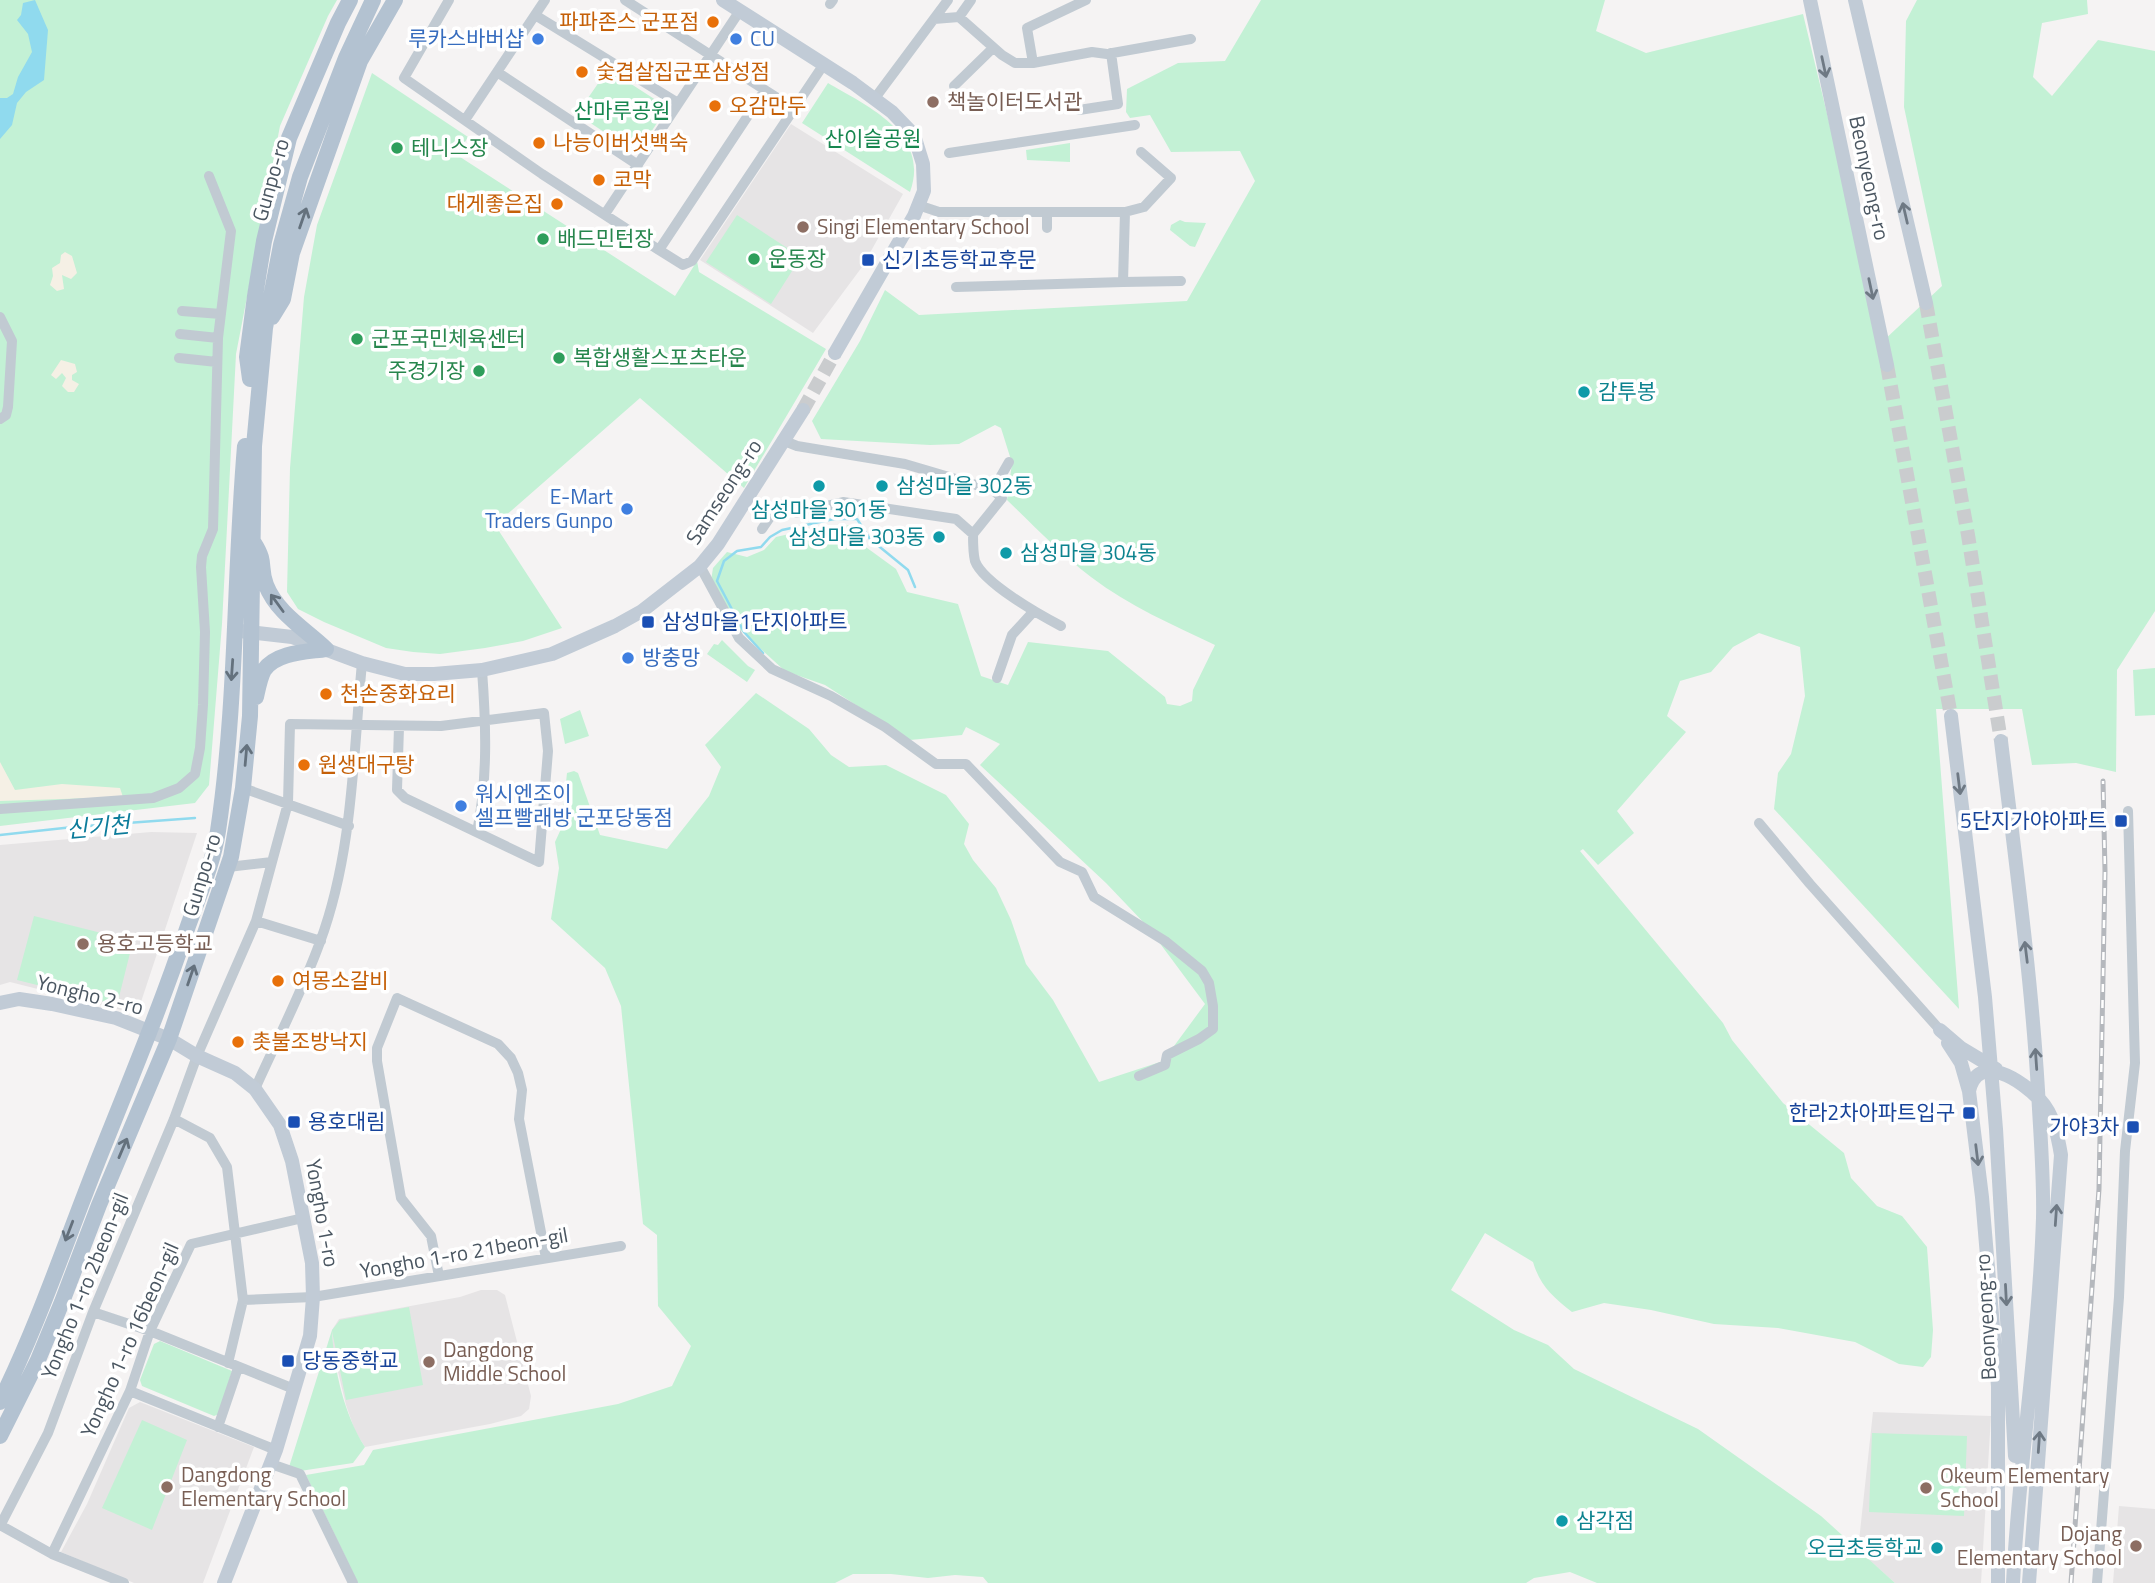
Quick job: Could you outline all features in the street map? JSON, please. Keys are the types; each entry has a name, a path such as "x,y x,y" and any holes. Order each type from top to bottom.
{"main road":[{"name":"Gunpo-ro","path":"250,379 247,357 260,269 289,138 350,0"},
{"name":"Gunpo-ro","path":"0,1436 62,1302 99,1205 169,1039 229,867 243,788 250,716 243,631 242,472 260,302 298,156 319,98 361,0"},
{"name":"Gunpo-ro","path":"0,1402 24,1354 73,1222 150,1032 214,849 243,631 252,533 254,446 265,328 281,245 300,177 346,58 373,0"},
{"name":"Gunpo-ro","path":"265,328 283,299 292,253 360,61 395,0"},
{"path":"242,472 248,481 247,524 263,561 265,582 277,606 326,649"},
{"path":"250,716 263,672 268,666 287,656 326,649"}],"street":[{"path":"449,0 404,78 542,174 683,265 690,264 824,64"},
{"path":"465,120 545,0"},
{"path":"625,0 793,108"},
{"path":"723,0 892,111 914,135 923,164 923,191 918,205 835,353"},
{"path":"874,99 948,0"},
{"path":"959,17 971,0"},
{"path":"1033,63 1027,28 1086,0"},
{"name":"Beonyeong-ro","path":"1810,0 1887,365"},
{"name":"Beonyeong-ro","path":"1855,0 1926,303"},
{"path":"605,214 739,12"},
{"path":"535,15 678,103"},
{"path":"934,19 959,17 993,48 1015,63 1033,63 1092,52 1111,53 1191,39"},
{"path":"954,86 993,48"},
{"path":"1072,100 1079,110 1118,104 1111,53"},
{"path":"497,72 638,165"},
{"path":"659,250 765,90"},
{"path":"949,153 1135,125"},
{"path":"918,205 940,212 1125,212 1144,207 1171,178 1141,152"},
{"path":"0,809 153,798 178,788 195,774 203,705 205,632 202,556 213,528 218,338 231,231 209,177"},
{"path":"1047,212 1047,228"},
{"path":"1123,282 1125,212"},
{"path":"956,287 1181,281"},
{"path":"182,311 220,314"},
{"path":"0,317 12,341 8,407 6,415 0,419"},
{"path":"180,334 218,338"},
{"path":"179,358 217,362"},
{"name":"Samseong-ro","path":"243,631 292,637 362,663 405,674 482,670 552,654 642,611 701,566 718,544 803,410"},
{"path":"782,440 797,446 905,464 993,490 1003,498 973,534 975,562 990,580 1061,626"},
{"path":"993,490 1009,462"},
{"path":"762,529 779,504 797,513 843,502 956,519 973,534"},
{"path":"701,566 739,638 772,669 831,696 885,727 936,764 966,764 1060,862 1082,872 1094,897 1165,940 1202,971 1209,983 1213,1029 1167,1055 1165,1065 1139,1076"},
{"path":"997,678 1012,635 1034,611"},
{"path":"255,1089 320,941 349,826 362,663"},
{"path":"477,832 482,810 486,722 482,670"},
{"path":"356,724 441,726 544,713 548,751 539,862 405,798 397,790 398,727"},
{"name":"Beonyeong-ro","path":"1951,716 1985,997 1996,1129 2017,1503"},
{"name":"Yongho 1-ro 2beon-gil","path":"0,1525 48,1433 93,1312 174,1119 197,1056 256,921 288,803 290,724 356,724"},
{"name":"Beonyeong-ro","path":"2001,741 2034,1020 2041,1147 2042,1230 2017,1503 2013,1583"},
{"path":"243,788 349,826"},
{"path":"2097,1583 2119,1297 2125,1151 2135,1063 2128,811"},
{"path":"1759,823 1940,1030 1961,1048 2041,1100 2053,1121 2061,1156 2029,1583"},
{"path":"229,867 272,862"},
{"path":"256,921 320,941"},
{"path":"439,1276 431,1236 401,1198 377,1061 377,1048 397,998 498,1045 511,1058 522,1090 519,1119 546,1258"},
{"name":"Yongho 2-ro","path":"0,1003 19,999 52,1004 116,1018 169,1039"},
{"path":"1940,1030 1961,1063 1969,1091 1982,1197 1998,1386 1998,1583"},
{"name":"Yongho 1-ro","path":"169,1039 197,1056 235,1073 255,1089 280,1125 292,1161 312,1263 310,1336 274,1457 224,1583"},
{"path":"1969,1091 1972,1080 1978,1073 1987,1070 2006,1075"},
{"path":"174,1119 210,1138 227,1167 243,1300 233,1365 218,1427"},
{"name":"Yongho 1-ro 16beon-gil","path":"52,1554 130,1391 150,1331 191,1244 303,1218"},
{"name":"Yongho 1-ro 21beon-gil","path":"243,1300 313,1297 621,1246"},
{"path":"93,1312 150,1331 295,1389"},
{"path":"130,1391 218,1427 300,1474 353,1583"},
{"path":"0,1525 52,1554 124,1583"}],"shaded area":[{"name":"Singi Elementary School","path":"791,124 903,194 862,267 813,333 700,260"},
{"name":"용호고등학교","path":"151,832 197,833 137,1014 10,982 0,985 0,845"},
{"name":"Dangdong Middle School","path":"481,1290 497,1290 505,1295 531,1396 529,1409 521,1416 490,1424 365,1447 355,1431 346,1405 333,1351 332,1330 339,1319 460,1297"},
{"name":"Dangdong Elementary School","path":"140,1402 254,1447 203,1583 134,1583 61,1552 87,1504 129,1408"},
{"name":"Okeum Elementary School","path":"1873,1412 1991,1416 1981,1583 1895,1583 1858,1550"},
{"name":"Dojang Elementary School","path":"2119,1506 2155,1509 2155,1583 2113,1583"}],"green space":[{"path":"0,0 337,0 280,126 236,354 222,624 209,785 195,803 0,826"},
{"path":"1261,0 1605,0 1596,31 1646,53 1803,14 1882,342 1942,286 1904,107 1906,21 1917,0 2087,0 2088,14 2042,23 2033,77 2052,96 2098,40 2155,51 2155,611 2117,670 2116,772 2076,763 2032,765 2022,709 1936,709 1959,1009 1774,809 1778,773 1791,754 1805,696 1800,647 1759,633 1733,647 1711,672 1680,681 1667,716 1686,732 1617,811 1634,833 1598,865 1583,849 1580,851 1723,1023 1732,1040 1783,1103 1844,1153 1851,1178 1877,1206 1902,1216 1927,1247 1933,1330 1931,1357 1923,1367 1899,1364 1855,1342 1778,1328 1714,1324 1604,1303 1572,1312 1548,1290 1539,1278 1533,1262 1485,1233 1451,1290 1514,1330 1548,1345 1574,1369 1698,1429 1821,1516 1895,1583 1597,1583 1570,1572 1534,1578 1526,1583 988,1583 983,1577 955,1575 928,1578 853,1574 835,1583 358,1583 306,1475 364,1465 373,1450 618,1404 672,1386 691,1346 658,1306 657,1235 643,1224 621,1006 605,968 551,919 559,868 555,842 561,829 567,773 578,773 600,835 667,849 709,796 721,767 705,745 756,693 809,729 831,755 849,767 886,765 946,795 969,824 964,844 973,860 996,888 1011,920 1026,964 1053,1000 1099,1082 1163,1061 1205,1004 1147,926 1106,883 980,765 1000,744 966,727 962,735 910,740 825,685 785,671 736,626 711,581 713,568 727,552 747,557 764,550 776,537 815,528 852,525 863,545 896,569 907,592 958,604 981,676 1008,685 1028,642 1108,651 1165,697 1167,704 1180,706 1192,701 1193,690 1215,645 1120,597 1091,577 1007,500 1012,463 1001,428 995,425 959,444 930,445 821,439 812,421 860,341 885,290 919,315 1187,301 1255,181 1240,151 1171,152 1150,115 1130,118 1126,112 1127,89 1178,63 1225,61"},
{"name":"산마루공원","path":"608,69 662,104 665,111 639,150 634,152 577,114"},
{"name":"복합생활스포츠타운","path":"372,73 468,137 457,155 675,296 697,261 699,272 826,349 744,488 640,398 495,525 562,628 523,641 440,654 386,648 298,609 287,592 290,468 304,297 317,225"},
{"name":"산이슬공원","path":"828,83 877,112 904,138 912,154 914,172 910,192 802,123"},
{"path":"1070,143 1070,162 1027,160 1026,150"},
{"name":"운동장","path":"737,215 801,257 771,304 706,262"},
{"path":"1180,220 1206,223 1195,247 1170,230 1171,225"},
{"path":"722,640 755,670 747,682 707,654 714,644 718,645"},
{"path":"2155,668 2155,715 2135,716 2133,670"},
{"path":"580,710 589,736 565,744 560,719"},
{"path":"34,916 133,941 117,1005 17,980"},
{"path":"409,1307 423,1385 346,1400 332,1331 341,1391 351,1420 365,1447 353,1463 300,1471 289,1467 332,1330 340,1320"},
{"path":"160,1341 232,1371 219,1414 214,1416 142,1386 140,1380 154,1344"},
{"path":"142,1420 187,1440 152,1530 102,1508"},
{"path":"1872,1433 1967,1436 1964,1516 1869,1512"}],"sand":[{"path":"65,252 72,256 77,273 71,279 62,275 64,289 57,291 50,285 52,268 60,263 61,255"},
{"path":"61,360 75,364 77,372 72,375 72,380 79,384 74,392 68,392 62,386 66,378 62,373 56,379 51,375"},
{"path":"0,762 15,790 62,784 120,788 123,797 0,801"}],"water":[{"path":"35,0 48,30 44,80 26,92 17,103 12,125 0,139 0,98 13,94 18,77 32,52 28,34 17,20 21,15 23,3"}],"waterway":[{"path":"763,653 744,632 717,581 724,561 737,551 761,547 770,537 782,530 834,519 857,519 870,539 908,570 915,587"},
{"name":"신기천","path":"0,835 195,818"}],"tunnel":[{"path":"1926,303 1968,535 2001,741"},
{"path":"803,410 835,353"},
{"path":"1887,365 1951,716"}],"railway":[{"path":"2071,1583 2099,1189 2105,871 2103,781"}],"place":[{"name":"파파존스 군포점","path":"713,22"},
{"name":"루카스바버샵","path":"538,39"},
{"name":"CU","path":"736,39"},
{"name":"숯겹살집군포삼성점","path":"582,72"},
{"name":"책놀이터도서관","path":"933,102"},
{"name":"오감만두","path":"715,106"},
{"name":"나능이버섯백숙","path":"539,143"},
{"name":"테니스장","path":"397,148"},
{"name":"코막","path":"599,180"},
{"name":"대게좋은집","path":"557,204"},
{"name":"Singi Elementary School","path":"803,227"},
{"name":"배드민턴장","path":"543,239"},
{"name":"운동장","path":"754,259"},
{"name":"신기초등학교후문","path":"868,260"},
{"name":"군포국민체육센터","path":"357,339"},
{"name":"복합생활스포츠타운","path":"559,358"},
{"name":"주경기장","path":"479,371"},
{"name":"감투봉","path":"1584,392"},
{"name":"삼성마을 301동","path":"819,486"},
{"name":"삼성마을 302동","path":"882,486"},
{"name":"E-Mart Traders Gunpo","path":"627,509"},
{"name":"삼성마을 303동","path":"939,537"},
{"name":"삼성마을 304동","path":"1006,553"},
{"name":"삼성마을1단지아파트","path":"648,622"},
{"name":"방충망","path":"628,658"},
{"name":"천손중화요리","path":"326,694"},
{"name":"원생대구탕","path":"304,765"},
{"name":"워시엔조이 셀프빨래방 군포당동점","path":"461,806"},
{"name":"5단지가야아파트","path":"2121,821"},
{"name":"용호고등학교","path":"83,944"},
{"name":"여몽소갈비","path":"278,981"},
{"name":"촛불조방낙지","path":"238,1042"},
{"name":"한라2차아파트입구","path":"1969,1113"},
{"name":"용호대림","path":"294,1122"},
{"name":"가야3차","path":"2133,1127"},
{"name":"당동중학교","path":"288,1361"},
{"name":"Dangdong Middle School","path":"429,1362"},
{"name":"Dangdong Elementary School","path":"167,1487"},
{"name":"Okeum Elementary School","path":"1926,1488"},
{"name":"삼각점","path":"1562,1521"},
{"name":"Dojang Elementary School","path":"2136,1546"},
{"name":"오금초등학교","path":"1937,1548"}]}
